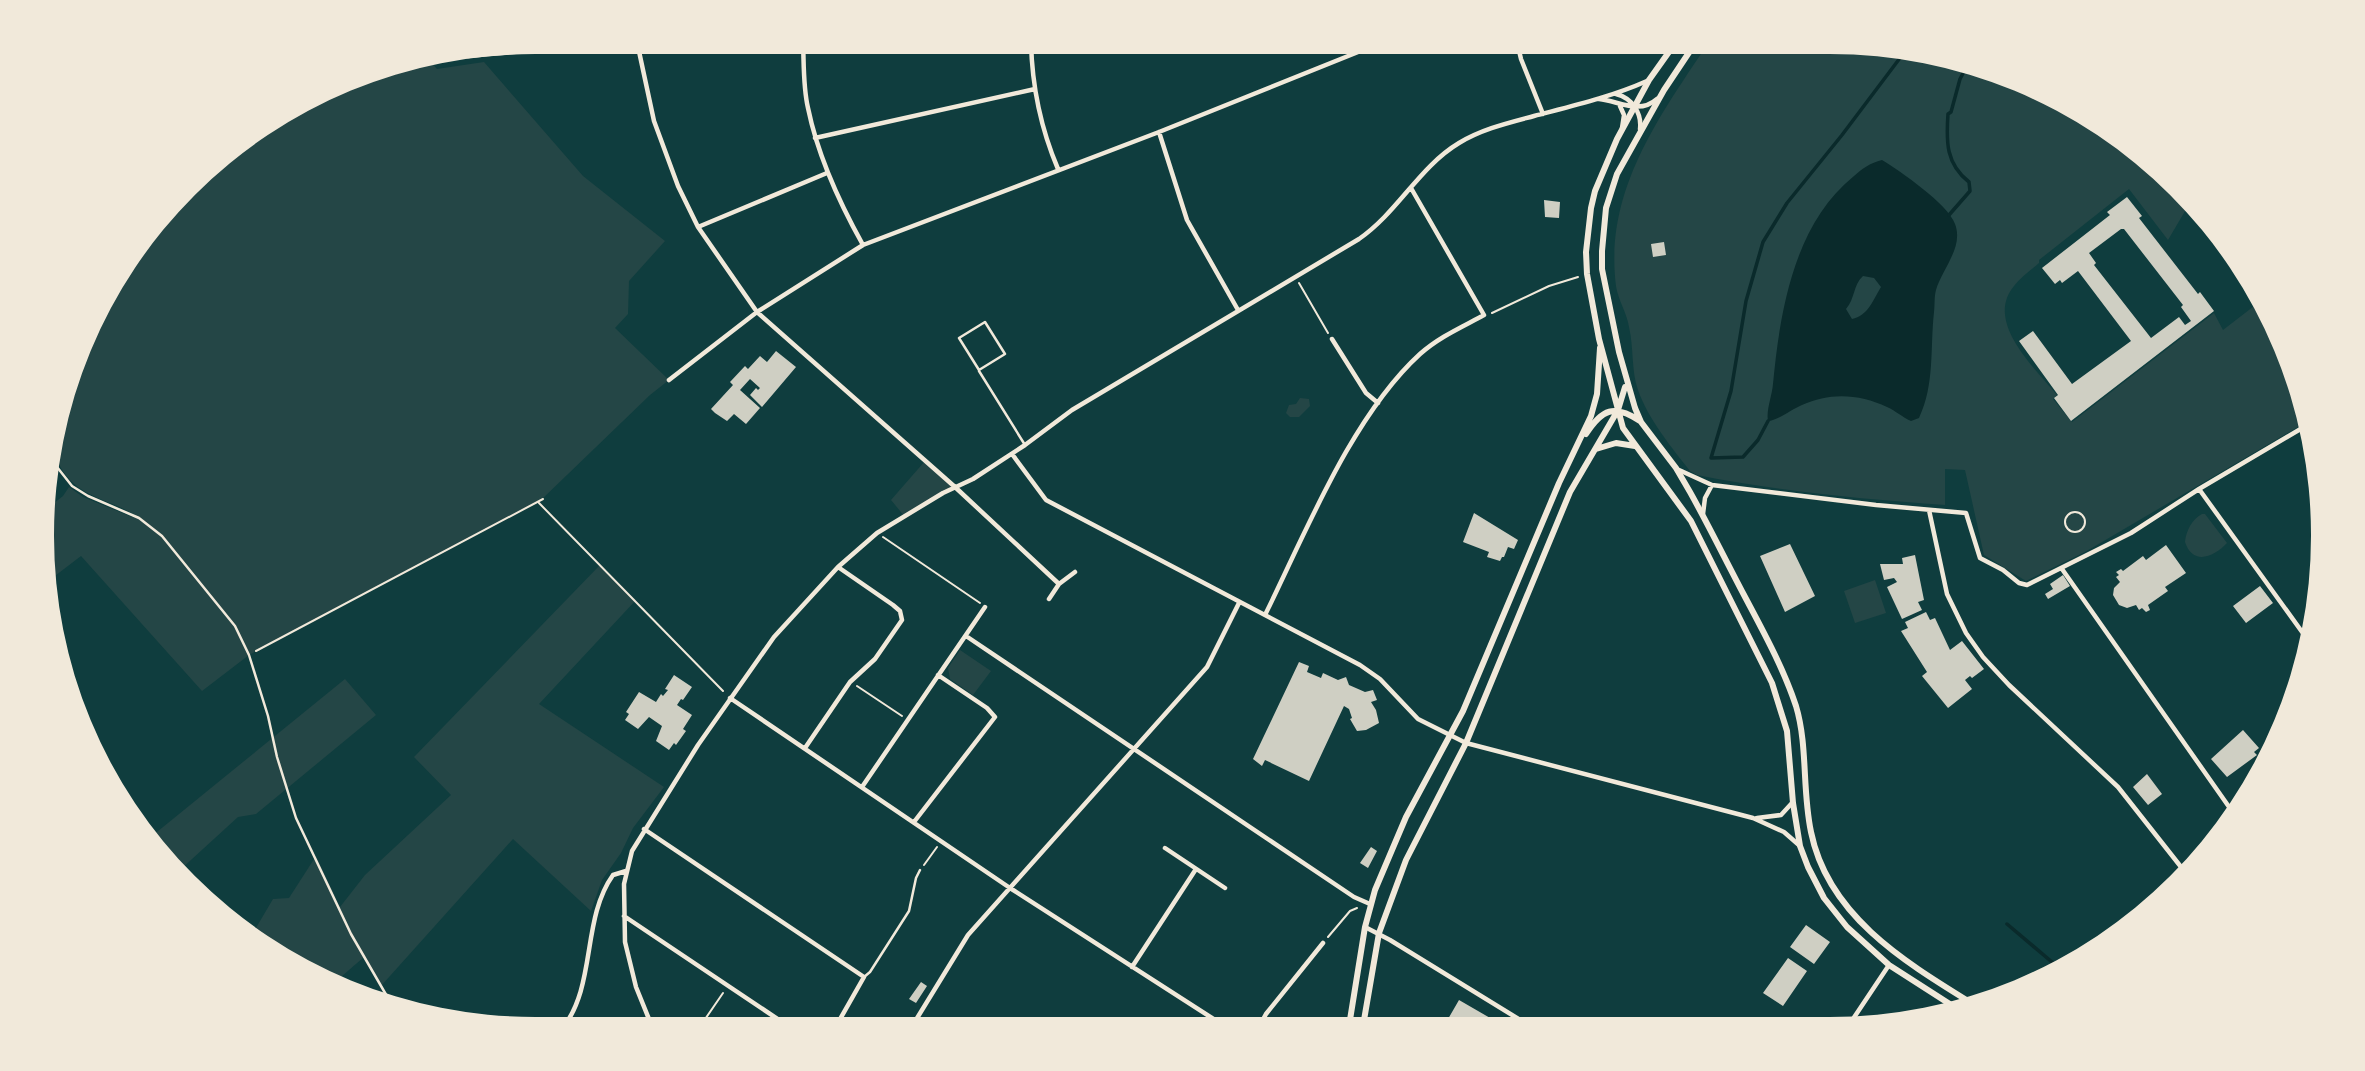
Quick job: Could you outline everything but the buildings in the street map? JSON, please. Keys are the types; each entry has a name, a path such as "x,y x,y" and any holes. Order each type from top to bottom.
{"street":[{"path":"640,54 661,143 698,227 723,267 757,312 956,487 1059,583"},
{"path":"804,54 807,106 815,138 842,207 863,245"},
{"path":"1032,54 1035,89 1043,127 1058,169"},
{"path":"669,380 757,312 863,245 1159,132 1353,54"},
{"path":"1520,54 1544,114"},
{"path":"1667,54 1649,80 1621,131 1595,191 1589,223 1587,274 1618,410 1626,434 1691,521 1772,683 1787,732 1800,846 1824,898 1847,927 1889,965 1947,1002"},
{"path":"1688,54 1660,97 1617,174 1606,208 1602,270 1625,381 1641,422 1676,468 1703,514 1779,663 1796,705 1801,727 1811,832 1828,879 1855,916 1884,945 1963,997"},
{"path":"648,1017 629,963 623,916 626,871 632,851 730,698 774,636 838,568 877,533 973,479 1072,410 1367,234 1442,154 1459,143 1490,128 1598,99 1649,80"},
{"path":"815,138 1035,89"},
{"path":"1610,94 1625,96 1635,106 1642,124 1639,133"},
{"path":"1598,99 1619,105 1647,106 1660,97"},
{"path":"1619,105 1624,115 1621,131"},
{"path":"1159,132 1187,220 1238,310"},
{"path":"698,227 827,173"},
{"path":"1265,615 1346,453 1378,403 1419,355 1447,334 1484,315 1411,188"},
{"path":"1332,339 1366,393 1378,403"},
{"path":"1350,1017 1370,904 1406,817 1450,737 1596,399 1600,339"},
{"path":"1365,1017 1379,933 1406,860 1466,743 1570,492 1618,410 1625,393 1625,381"},
{"path":"1573,455 1601,415 1618,410 1641,422"},
{"path":"1676,468 1691,478 1712,485 1966,513 1980,558 2003,570 2021,584 2030,585 2131,533 2299,430"},
{"path":"1594,450 1616,443 1635,446"},
{"path":"1012,454 1046,500 1360,664 1380,679 1418,719 1450,737 1754,818 1784,832 1800,846"},
{"path":"1703,514 1705,498 1712,485"},
{"path":"2199,489 2301,631"},
{"path":"1929,510 1947,594 1971,641 2016,691 2118,786 2180,865"},
{"path":"805,748 850,682 875,659 898,626 902,615 893,605 838,568"},
{"path":"2062,569 2228,806"},
{"path":"1049,599 1059,583 1076,572"},
{"path":"918,1017 962,943 1208,667 1239,603"},
{"path":"862,787 985,607"},
{"path":"966,636 1354,897 1370,904"},
{"path":"914,822 995,717 987,708 939,675"},
{"path":"730,698 1010,888 1210,1017"},
{"path":"1754,818 1781,815 1793,803"},
{"path":"644,829 864,977 841,1017"},
{"path":"1165,848 1225,888"},
{"path":"1132,967 1196,869"},
{"path":"569,1017 576,1005 602,894 613,874 626,871"},
{"path":"623,916 774,1017"},
{"path":"1365,927 1515,1017"},
{"path":"1264,1017 1323,943"},
{"path":"1856,1016 1889,965"}],"lane":[{"path":"979,370 1005,354 985,322 959,338 1025,445"},
{"path":"59,469 72,486 88,496 139,518 162,536 235,626 249,655 296,818 351,934 385,992"},
{"path":"864,977 870,972 909,911 920,870"}],"path":[{"path":"1295,276 1332,339"},
{"path":"1484,315 1549,286 1578,277"},
{"path":"249,655 543,499"},
{"path":"538,502 730,698"},
{"path":"2081,513 2085,519 2084,526 2077,532 2069,530 2065,524 2067,515 2081,513"},
{"path":"877,533 985,607"},
{"path":"850,682 908,720"},
{"path":"920,870 942,840"},
{"path":"1323,943 1350,911 1357,908"},
{"path":"707,1017 728,986"}],"shaded area":[{"path":"1701,54 1829,54 1923,63 1984,80 2042,104 2097,135 2147,174 2185,211 2168,240 2129,189 2039,260 2014,286 2006,300 2005,314 2009,329 2026,358 2057,395 2053,399 2072,422 2214,313 2223,330 2253,307 2274,351 2298,427 2085,552 2026,581 1984,555 1965,470 1945,469 1945,505 1789,490 1697,475 1690,471 1668,443 1642,401 1634,375 1628,322 1616,286 1614,251 1618,218 1627,187 1639,156"},
{"path":"484,62 583,176 665,241 629,281 628,314 615,328 669,380 540,501 249,655 202,691 81,556 56,575 55,502 69,487 83,497 132,517 135,515 81,489 59,464 63,442 80,381 104,323 135,268 174,218 218,174 268,135 351,91 434,65 437,69"},
{"path":"1882,160 1934,198 1951,216 1957,233 1955,249 1935,293 1930,379 1919,418 1911,421 1866,399 1834,396 1813,401 1768,421 1780,327 1794,271 1804,244 1817,218 1834,196 1860,171","holes":["1863,276 1874,278 1881,287 1873,302 1862,315 1852,319 1846,309 1857,284"]},
{"path":"1300,398 1309,399 1310,406 1299,417 1290,417 1286,413 1289,405 1296,404"},
{"path":"925,461 955,487 905,517 891,500"},
{"path":"2205,514 2227,543 2210,555 2198,557 2189,550 2185,542 2190,526"},
{"path":"600,565 636,600 539,704 664,787 633,828 621,853 602,880 591,911 513,839 381,986 364,957 342,976 295,952 256,927 273,899 289,898 316,856 340,907 365,875 451,795 414,757"},
{"path":"1875,580 1886,613 1855,623 1844,591"},
{"path":"960,650 991,671 973,695 950,679 948,668"},
{"path":"345,679 376,715 256,814 238,817 185,865 157,832"}],"waterway":[{"path":"1768,421 1758,440 1743,457 1711,458 1731,391 1746,301 1763,242 1787,203 1899,59"},
{"path":"1949,215 1970,191 1969,182 1952,160 1947,134 1948,114 1951,112 1963,74"},
{"path":"2007,924 2052,962"}]}
